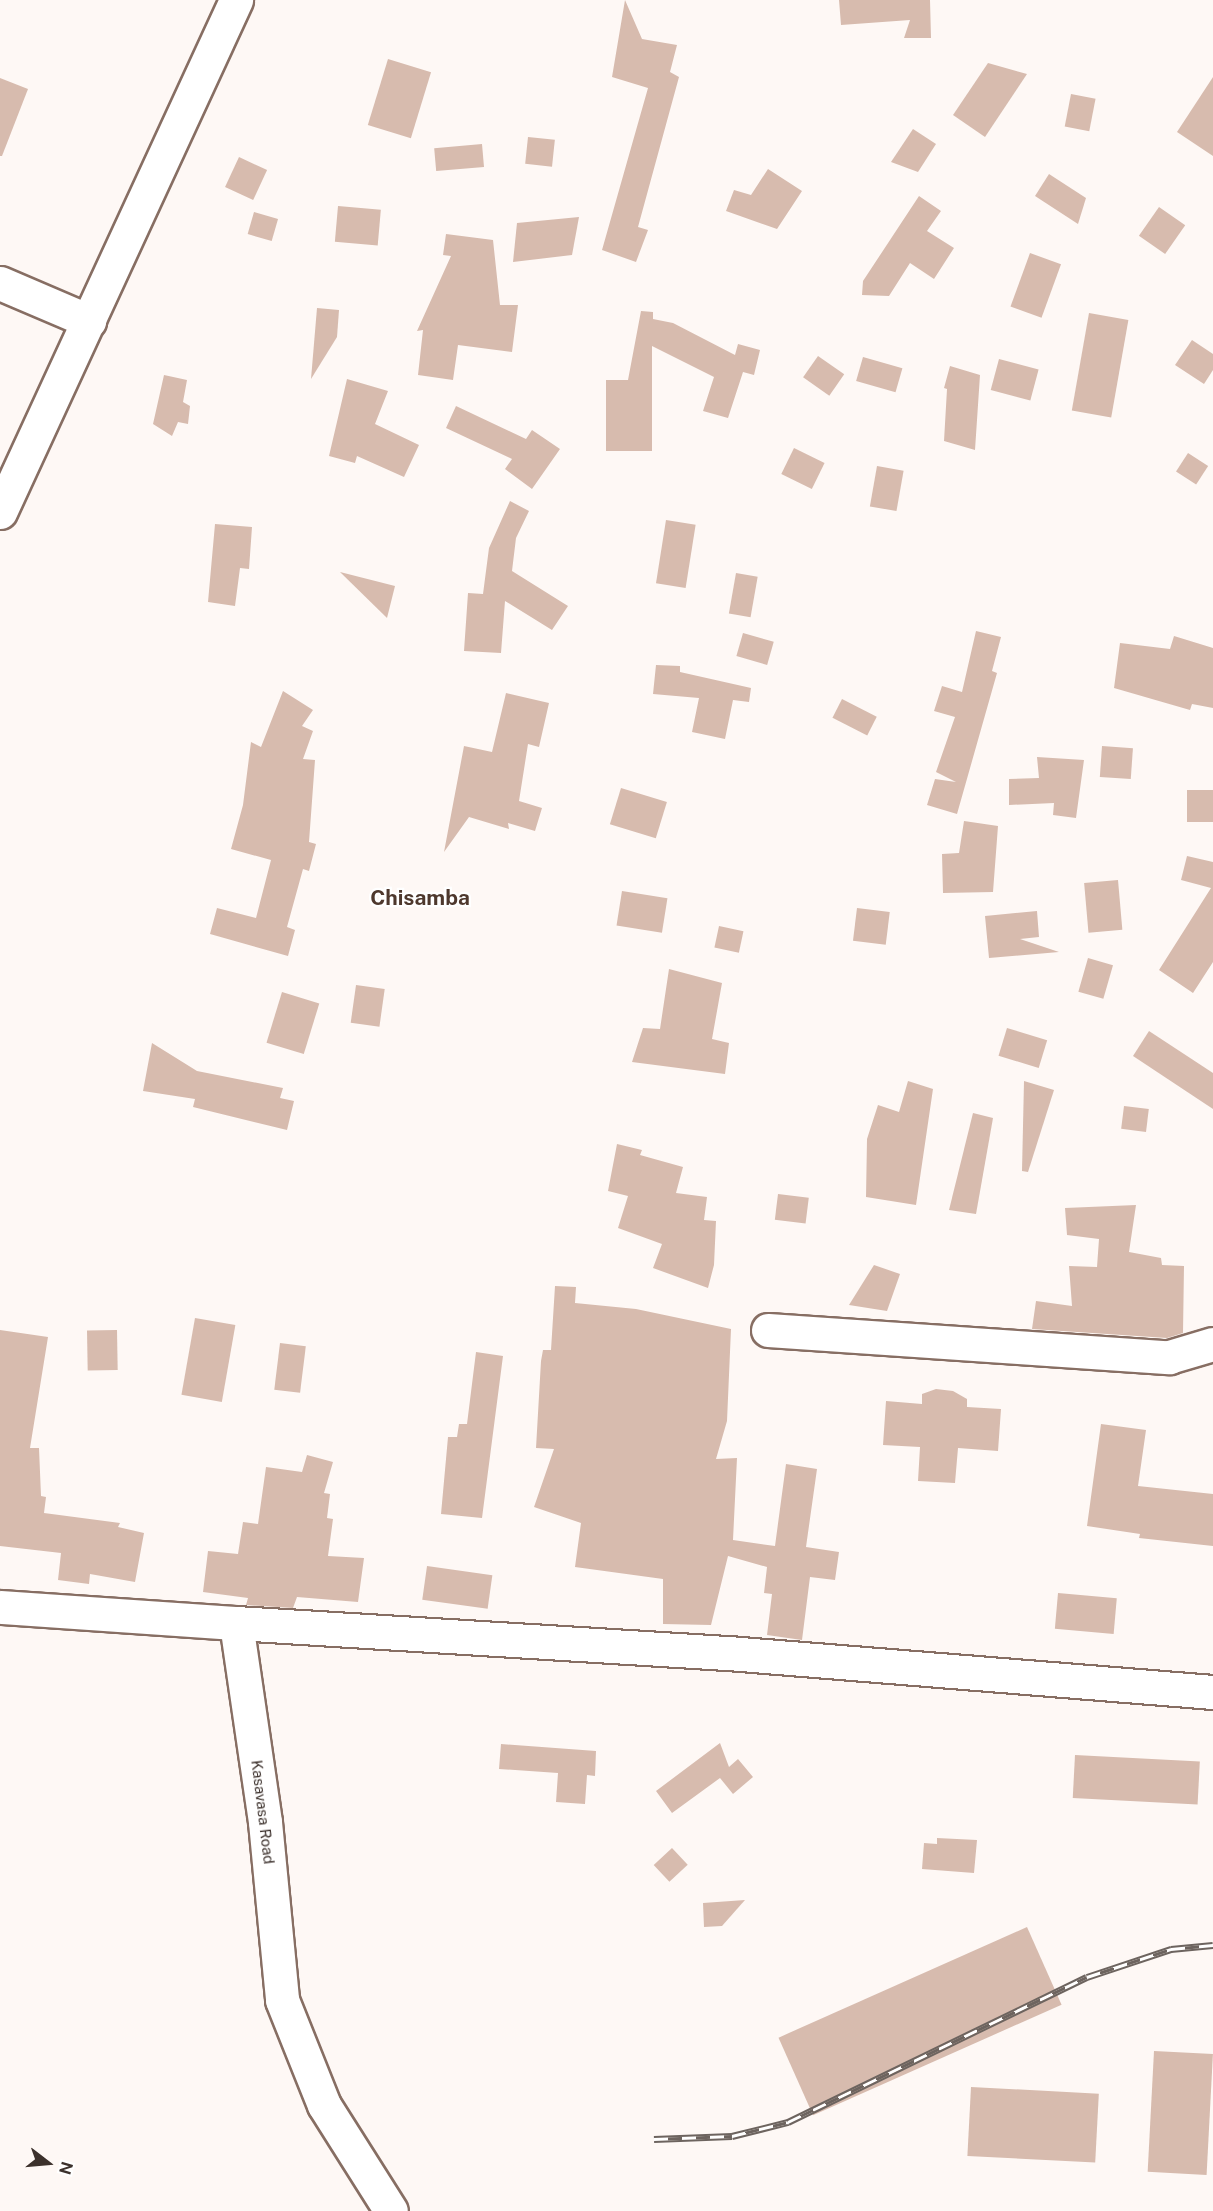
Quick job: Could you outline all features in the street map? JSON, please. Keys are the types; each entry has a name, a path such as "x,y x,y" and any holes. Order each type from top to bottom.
{"street":[{"path":"0,512 236,0"},
{"path":"0,283 89,321"},
{"path":"768,1330 1169,1357 1213,1344"},
{"path":"0,1607 728,1653 1213,1692"},
{"name":"Kasavasa Road","path":"236,1623 265,1822 282,2000 324,2105 391,2211"}],"building":[{"path":"625,0 642,39 677,45 670,72 679,77 638,227 648,230 636,262 602,250 648,88 612,77"},
{"path":"839,0 930,0 931,38 904,38 910,20 841,25"},
{"path":"388,59 431,72 411,138 368,125"},
{"path":"988,63 1027,74 985,137 953,115"},
{"path":"1213,77 1213,156 1177,132"},
{"path":"0,78 28,89 2,156 0,156"},
{"path":"1071,94 1096,99 1089,131 1065,126"},
{"path":"913,129 936,144 918,172 891,162"},
{"path":"528,137 555,140 552,167 525,164"},
{"path":"482,144 484,167 436,171 434,148"},
{"path":"239,157 267,170 253,200 225,187"},
{"path":"768,169 802,191 777,229 726,211 734,190 751,195"},
{"path":"1049,174 1086,198 1078,224 1035,196"},
{"path":"919,196 941,211 927,231 954,248 934,279 910,263 889,296 862,295 863,281"},
{"path":"338,206 381,210 378,246 335,242"},
{"path":"1159,207 1185,225 1165,254 1139,236"},
{"path":"254,212 278,219 272,241 248,234"},
{"path":"579,217 572,255 513,262 517,223"},
{"path":"446,234 493,240 500,305 518,305 512,352 458,345 453,380 418,375 423,330 417,331 451,256 443,255"},
{"path":"1030,253 1061,264 1042,318 1011,307"},
{"path":"317,308 339,310 337,337 311,379"},
{"path":"641,311 653,312 653,319 673,323 735,355 738,344 760,350 754,375 743,372 728,418 703,411 714,377 652,346 652,451 606,451 606,380 628,380"},
{"path":"1089,313 1128,320 1111,417 1072,410"},
{"path":"1192,340 1213,354 1213,370 1204,384 1175,365"},
{"path":"818,356 844,374 829,396 803,377"},
{"path":"863,357 902,368 896,392 856,381"},
{"path":"999,359 1039,370 1030,401 991,390"},
{"path":"950,366 980,375 975,450 944,441 947,389 944,388"},
{"path":"164,375 187,380 183,402 190,406 188,424 178,422 172,436 153,424"},
{"path":"347,379 388,391 375,424 419,445 404,477 357,456 355,463 329,456"},
{"path":"456,406 526,439 532,430 560,449 532,489 505,469 512,459 446,428"},
{"path":"794,448 825,463 812,489 781,474"},
{"path":"1188,453 1208,466 1196,485 1176,471"},
{"path":"877,466 904,471 896,511 870,506"},
{"path":"510,501 529,511 516,538 512,571 568,606 552,630 505,601 501,653 464,651 468,593 483,594 489,548"},
{"path":"666,520 696,525 686,588 656,583"},
{"path":"215,524 252,527 249,569 240,568 235,606 208,602"},
{"path":"340,572 395,586 387,618"},
{"path":"736,573 758,577 751,617 729,613"},
{"path":"976,631 1001,637 992,671 997,673 957,814 927,805 935,779 956,782 936,772 955,717 934,711 942,686 962,692"},
{"path":"743,633 774,642 767,665 736,656"},
{"path":"1174,636 1213,648 1213,708 1192,704 1190,710 1114,688 1120,643 1170,649"},
{"path":"656,665 680,666 680,672 751,688 749,702 733,700 725,739 692,732 699,698 653,694"},
{"path":"283,691 313,710 302,726 313,731 303,759 315,760 309,842 316,844 309,871 303,869 287,927 295,930 288,956 210,934 217,908 256,918 271,860 231,849 243,805 251,742 261,747"},
{"path":"506,693 549,703 539,747 528,744 519,801 542,808 535,831 508,823 509,829 469,817 444,852 464,746 492,752"},
{"path":"842,699 877,717 867,735 832,718"},
{"path":"1102,746 1133,748 1131,779 1100,777"},
{"path":"1037,757 1084,760 1076,818 1053,815 1054,803 1009,805 1009,779 1039,778"},
{"path":"621,788 667,802 656,838 610,824"},
{"path":"1187,790 1213,790 1213,822 1187,822"},
{"path":"964,821 998,826 993,892 943,893 942,854 959,853"},
{"path":"1187,856 1213,862 1213,962 1193,993 1159,970 1211,888 1181,880"},
{"path":"1118,880 1122,930 1088,933 1084,883"},
{"path":"622,891 667,898 662,933 617,926"},
{"path":"857,908 890,912 886,945 853,941"},
{"path":"1037,911 1039,937 1020,939 1059,952 989,958 985,916"},
{"path":"719,926 743,931 739,953 714,948"},
{"path":"1088,958 1113,965 1103,999 1078,992"},
{"path":"669,969 722,983 712,1039 729,1043 725,1074 632,1062 643,1028 660,1029"},
{"path":"356,985 385,989 379,1027 351,1023"},
{"path":"282,992 319,1003 304,1054 267,1043"},
{"path":"1007,1028 1047,1040 1039,1068 999,1056"},
{"path":"1149,1031 1213,1073 1213,1109 1133,1056"},
{"path":"152,1043 197,1071 283,1088 280,1098 294,1101 287,1130 193,1107 195,1099 143,1091"},
{"path":"908,1081 933,1089 916,1205 866,1197 867,1139 878,1105 899,1112"},
{"path":"1024,1081 1054,1090 1028,1172 1022,1171"},
{"path":"1124,1106 1149,1109 1146,1132 1121,1129"},
{"path":"973,1113 993,1118 976,1214 949,1210"},
{"path":"617,1144 642,1150 640,1155 683,1167 676,1193 707,1197 704,1220 716,1221 714,1265 708,1288 653,1268 662,1244 618,1228 628,1196 608,1191"},
{"path":"778,1194 809,1198 806,1224 775,1220"},
{"path":"1136,1205 1129,1252 1161,1258 1162,1265 1184,1266 1183,1333 1167,1338 1032,1329 1036,1301 1072,1306 1069,1266 1097,1267 1099,1239 1067,1235 1065,1208"},
{"path":"874,1265 900,1274 887,1311 849,1305"},
{"path":"555,1286 576,1287 575,1303 636,1309 731,1329 727,1421 716,1459 737,1458 733,1540 775,1546 786,1464 817,1469 806,1547 839,1552 835,1580 810,1577 802,1640 767,1635 772,1594 764,1593 767,1567 728,1556 711,1625 663,1624 663,1579 575,1567 581,1523 534,1507 554,1449 536,1448 541,1361 543,1350 551,1350"},
{"path":"195,1318 235,1325 222,1402 181,1395"},
{"path":"0,1330 48,1337 30,1448 39,1448 41,1496 46,1497 44,1513 120,1523 118,1527 144,1533 135,1582 90,1574 89,1584 58,1580 61,1553 0,1546"},
{"path":"117,1330 118,1370 88,1371 87,1331"},
{"path":"280,1343 306,1346 300,1393 274,1390"},
{"path":"476,1352 503,1356 482,1518 441,1514 448,1437 457,1437 459,1424 467,1424"},
{"path":"936,1389 953,1391 967,1399 967,1407 1001,1409 998,1451 958,1448 955,1483 918,1481 920,1447 883,1445 886,1401 922,1404 922,1394"},
{"path":"1101,1424 1146,1430 1138,1486 1213,1494 1213,1546 1139,1538 1140,1534 1087,1526"},
{"path":"307,1455 333,1462 324,1493 330,1494 327,1518 333,1519 328,1556 364,1558 358,1602 297,1597 293,1608 246,1605 248,1598 203,1592 208,1551 238,1554 243,1522 258,1524 266,1467 302,1472"},
{"path":"427,1566 492,1575 488,1609 422,1600"},
{"path":"1058,1593 1117,1598 1114,1634 1055,1629"},
{"path":"720,1743 729,1767 738,1759 753,1777 733,1794 720,1778 672,1813 656,1791"},
{"path":"501,1744 596,1751 595,1776 587,1775 585,1804 556,1802 558,1773 499,1769"},
{"path":"1075,1755 1200,1762 1198,1804 1073,1798"},
{"path":"937,1838 977,1840 974,1873 922,1869 924,1843 937,1844"},
{"path":"672,1848 688,1865 669,1882 654,1865"},
{"path":"745,1900 722,1926 704,1927 703,1903"},
{"path":"1027,1927 1062,2005 813,2115 779,2038"},
{"path":"1154,2051 1213,2054 1207,2175 1148,2172"},
{"path":"971,2087 1099,2094 1095,2163 967,2156"}],"railway":[{"path":"654,2139 732,2136 788,2122 1087,1977 1171,1949 1213,1945"}],"district":[{"name":"Chisamba","path":"420,898"}]}
